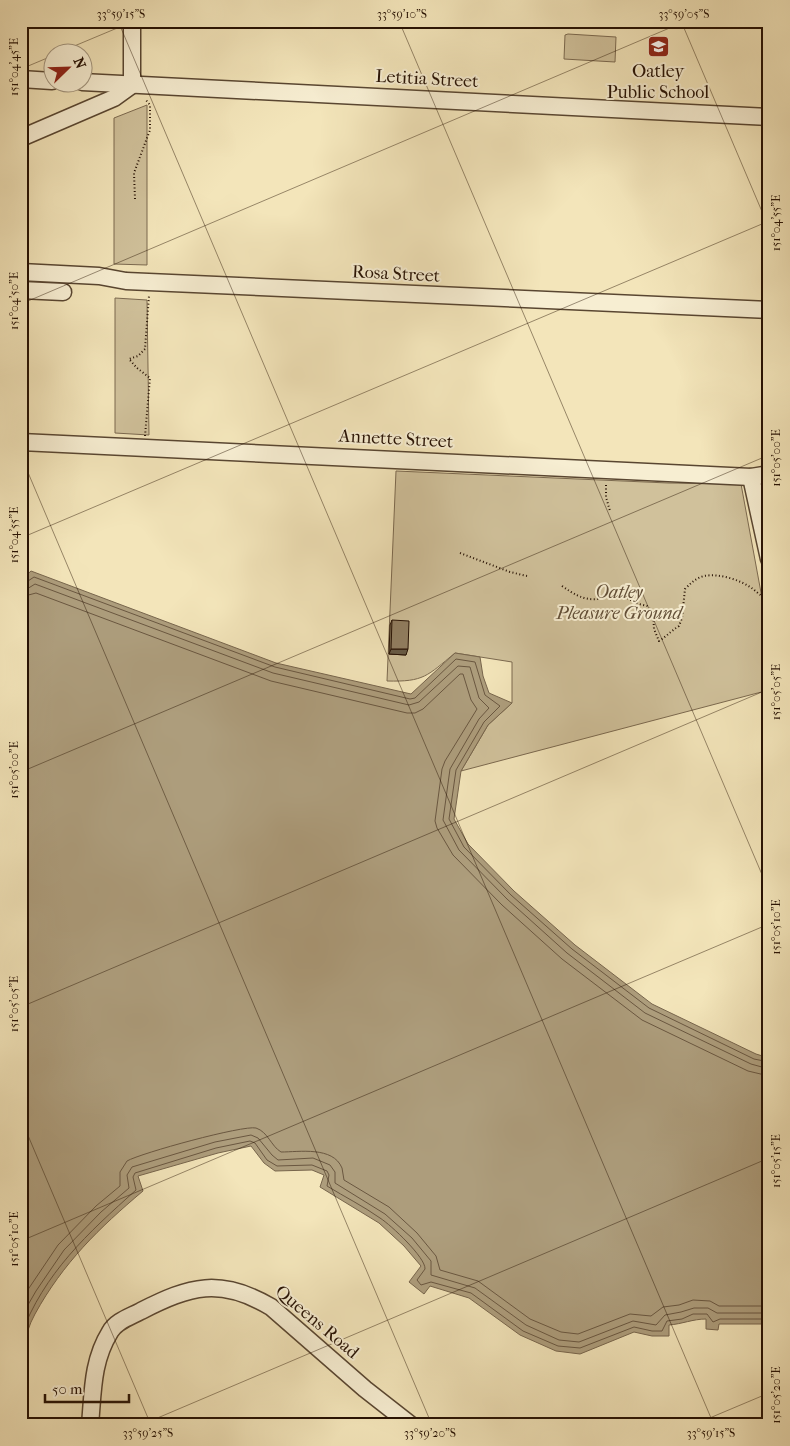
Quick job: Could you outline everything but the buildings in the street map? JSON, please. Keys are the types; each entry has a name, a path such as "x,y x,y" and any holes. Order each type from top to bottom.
{"street":[{"path":"21,138 114,98 132,85 132,21"},
{"path":"21,79 42,80"},
{"name":"Letitia Street","path":"92,83 769,116"},
{"name":"Rosa Street","path":"21,272 99,276 126,281 769,310"},
{"path":"21,290 63,292"},
{"name":"Annette Street","path":"21,442 751,477 769,474"},
{"path":"751,477 769,559"},
{"name":"Queens Road","path":"90,1425 95,1366 114,1327 125,1319 170,1296 185,1291 212,1288 242,1293 256,1298 271,1307 365,1389 411,1425"}],"path":[{"path":"132,85 150,105 150,130 134,173 135,200"},
{"path":"144,448 150,378 129,359 138,356 145,348 149,282"},
{"path":"606,470 606,497 610,511"},
{"path":"460,553 482,563 527,576"},
{"path":"562,586 573,594 590,600 599,600 619,594 647,606 653,612 654,629 659,641 679,626 682,618 685,588 695,580 705,576 722,576 740,582 769,600"}],"green space":[{"path":"565,35 616,37 615,62 564,59"},
{"path":"147,105 147,265 114,264 114,118"},
{"path":"115,298 147,300 149,435 115,433"},
{"name":"Oatley Pleasure Ground","path":"396,471 668,483 741,484 769,636 769,690 461,771 488,725 512,703 512,662 455,653 431,672 417,679 387,681"}],"water":[{"path":"31,571 276,663 411,694 455,653 480,657 483,676 489,693 512,703 488,725 461,771 454,819 468,844 514,891 575,945 652,1004 756,1054 769,1058 769,1324 719,1324 718,1330 706,1329 706,1319 697,1320 669,1325 669,1336 652,1336 634,1332 580,1354 556,1351 520,1335 469,1298 430,1286 424,1294 409,1282 421,1266 404,1246 379,1223 320,1187 324,1175 312,1170 275,1171 264,1163 251,1146 218,1153 138,1176 143,1191 97,1233 70,1262 35,1314 21,1349 21,580"}],"place":[{"name":"Oatley Public School","path":"658,46"}]}
